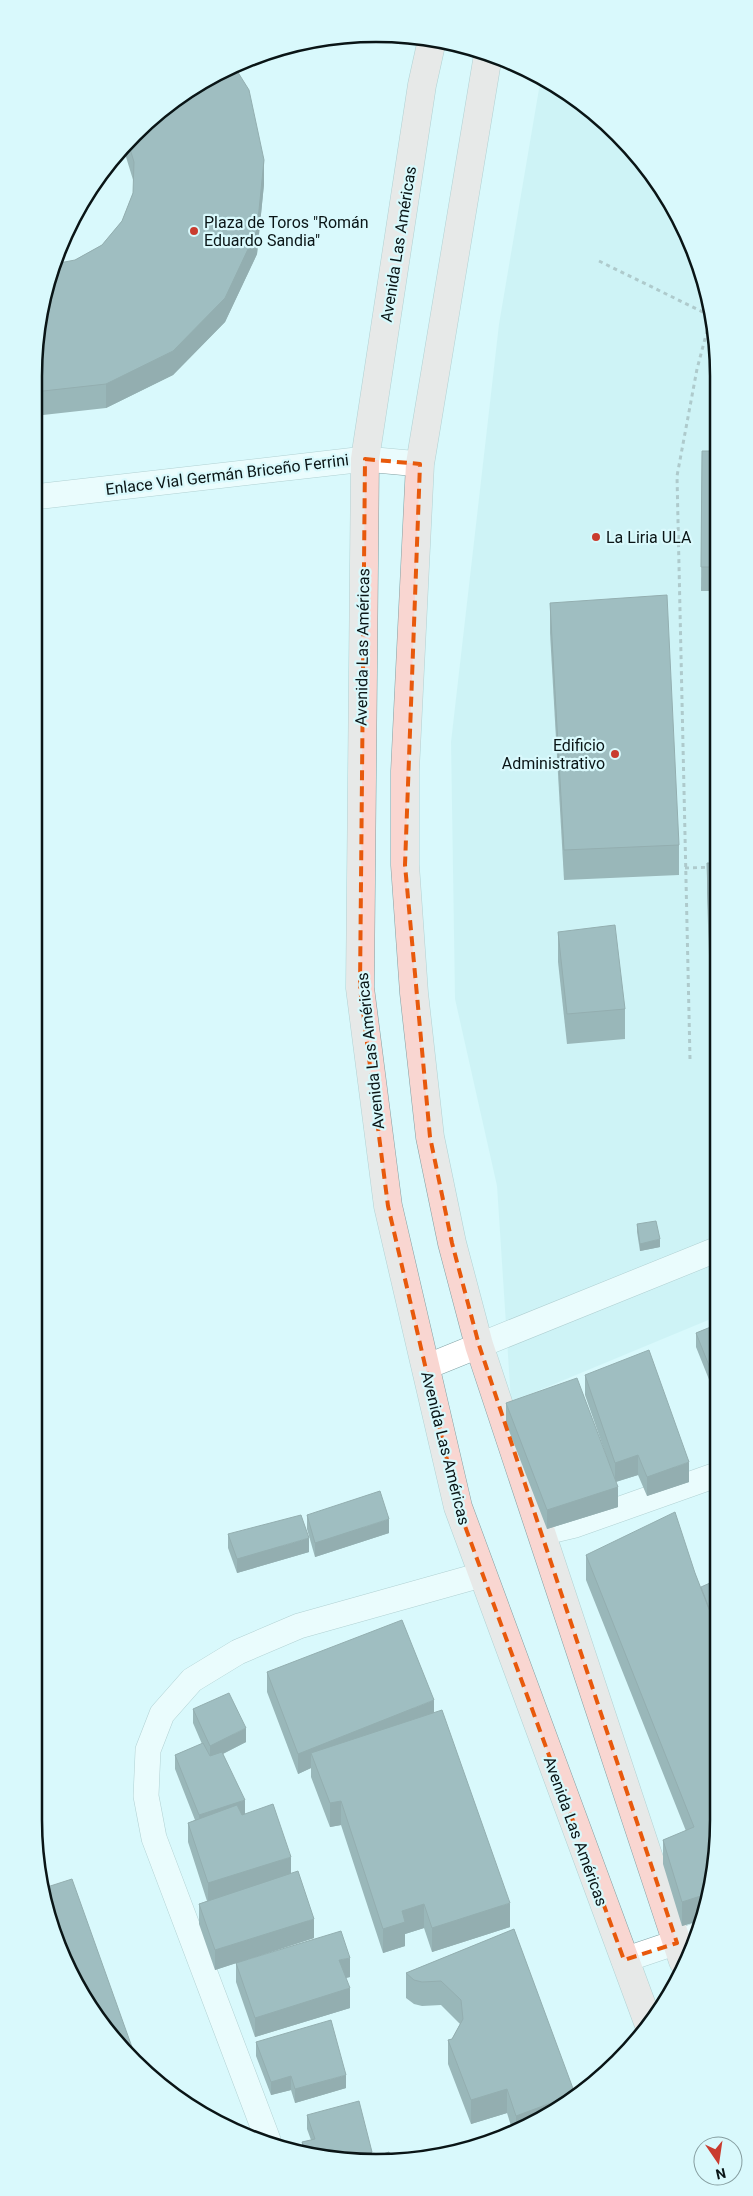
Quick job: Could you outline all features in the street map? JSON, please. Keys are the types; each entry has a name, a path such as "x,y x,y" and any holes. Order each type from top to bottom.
{"street":[{"name":"Avenida Las Américas","path":"430,47 422,86 365,458 360,988 388,1206 458,1507 481,1575 646,2016"},
{"path":"487,61 420,464 406,761 405,865 414,993 430,1138 452,1243 479,1345 541,1533 685,1947 624,1960"},
{"name":"Enlace Vial Germán Briceño Ferrini","path":"42,496 365,458 420,464"},
{"path":"426,1367 710,1252"},
{"path":"541,1533 575,1525 710,1477"},
{"path":"266,2135 154,1838 146,1796 148,1750 162,1714 192,1680 238,1652 299,1626 481,1575"}],"path":[{"path":"599,261 704,313"},
{"path":"690,1059 684,868 677,476 697,369 707,330"},
{"path":"684,868 710,867"}],"highlighted area":[{"path":"365,459 420,464 405,865 430,1137 452,1243 479,1345 677,1943 624,1960 458,1507 388,1206 360,988"}],"shaded area":[{"name":"La Liria ULA","path":"540,85 597,125 628,156 654,191 676,229 693,269 708,333 710,355 710,1319 511,1402 497,1186 455,999 451,742 499,324"}],"building":[{"name":"Plaza de Toros \"Román Eduardo Sandia\"","path":"238,73 249,90 264,160 257,230 225,298 173,351 106,384 42,391 45,333 54,290 63,262 75,260 102,245 122,221 133,193 134,162 130,150 156,125 191,99"},
{"path":"702,451 710,451 710,567 701,567"},
{"name":"Edificio Administrativo","path":"667,595 679,845 564,850 550,603"},
{"path":"707,863 710,863 710,956"},
{"path":"615,925 625,1009 567,1014 558,932"},
{"path":"656,1221 660,1239 640,1244 637,1224"},
{"path":"710,1327 710,1368 696,1333"},
{"path":"649,1350 689,1462 647,1477 638,1455 615,1463 585,1375"},
{"path":"577,1378 618,1487 547,1510 506,1403"},
{"path":"380,1491 389,1519 315,1543 307,1515"},
{"path":"675,1512 710,1612 710,1841 708,1863 701,1896 682,1902 663,1840 694,1827 586,1555"},
{"path":"301,1515 309,1538 237,1559 228,1534"},
{"path":"710,1583 709,1608 701,1587"},
{"path":"402,1620 434,1700 298,1754 267,1672"},
{"path":"229,1693 246,1728 210,1746 193,1709"},
{"path":"442,1710 510,1903 432,1928 424,1904 402,1911 405,1922 383,1929 341,1801 330,1803 311,1753"},
{"path":"203,1743 210,1756 222,1752 245,1800 199,1815 175,1755"},
{"path":"273,1804 291,1857 208,1883 188,1823 237,1805 242,1815"},
{"path":"298,1871 314,1919 215,1950 199,1904"},
{"path":"72,1879 132,2048 99,2005 77,1967 60,1927 49,1886"},
{"path":"514,1929 573,2089 556,2101 516,2116 507,2089 471,2100 448,2040 452,2039 463,2019 461,2000 441,1981 422,1982 414,1980 406,1973"},
{"path":"341,1931 350,1958 339,1960 350,1988 255,2018 236,1963"},
{"path":"331,2020 346,2075 295,2089 291,2076 271,2082 256,2042"},
{"path":"359,2101 372,2152 367,2154 333,2151 303,2145 302,2142 315,2139 307,2115"}],"place":[{"name":"Plaza de Toros \"Román Eduardo Sandia\"","path":"194,231"},
{"name":"La Liria ULA","path":"596,537"},
{"name":"Edificio Administrativo","path":"615,754"}]}
